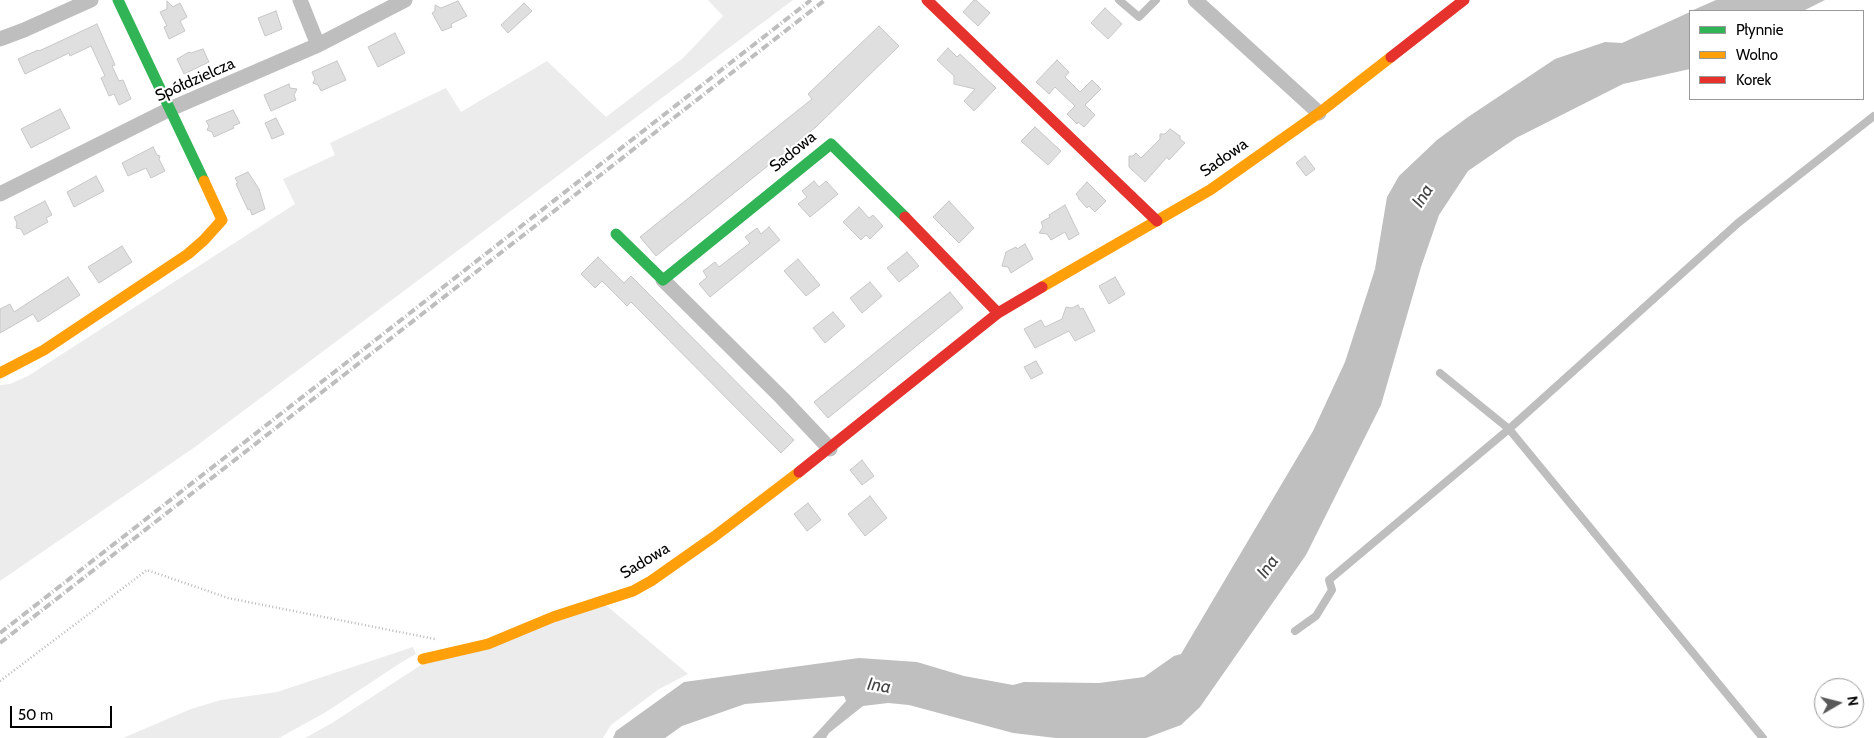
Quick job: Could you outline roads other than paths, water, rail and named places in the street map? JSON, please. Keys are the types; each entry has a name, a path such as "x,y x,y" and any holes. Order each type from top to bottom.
{"street":[{"path":"0,39 91,0"},
{"path":"0,373 44,350 188,254 222,220 118,0"},
{"path":"300,0 318,45"},
{"name":"Spółdzielcza","path":"0,194 170,109 318,45 405,0"},
{"path":"927,0 1157,221"},
{"path":"1195,0 1319,113"},
{"name":"Sadowa","path":"423,659 488,644 553,617 633,591 651,581 715,536 830,449 998,313 1210,190 1319,113 1455,2"},
{"name":"Sadowa","path":"663,280 831,144 948,260 998,313"},
{"path":"616,234 782,398 830,449"}],"lane":[{"path":"1119,0 1139,17 1156,0"},
{"path":"1295,631 1316,616 1332,590 1329,580 1509,429 1738,222 1874,116"},
{"path":"1440,373 1509,429 1763,738"}],"water":[{"path":"1716,0 1825,0 1805,10 1693,10"},
{"name":"Ina","path":"1689,12 1689,69 1623,84 1516,138 1468,171 1439,215 1421,267 1381,405 1306,555 1200,707 1181,725 1146,738 1056,738 1013,733 909,705 888,703 863,706 829,733 826,738 812,738 846,701 844,696 745,704 682,726 665,738 613,738 616,731 684,682 859,658 917,662 964,676 1013,685 1024,682 1099,683 1144,677 1174,656 1181,654 1313,431 1345,362 1375,269 1387,197 1399,176 1437,140 1555,59 1605,42 1622,43"}],"railway":[{"path":"0,633 811,0"},
{"path":"0,643 825,0"}]}
